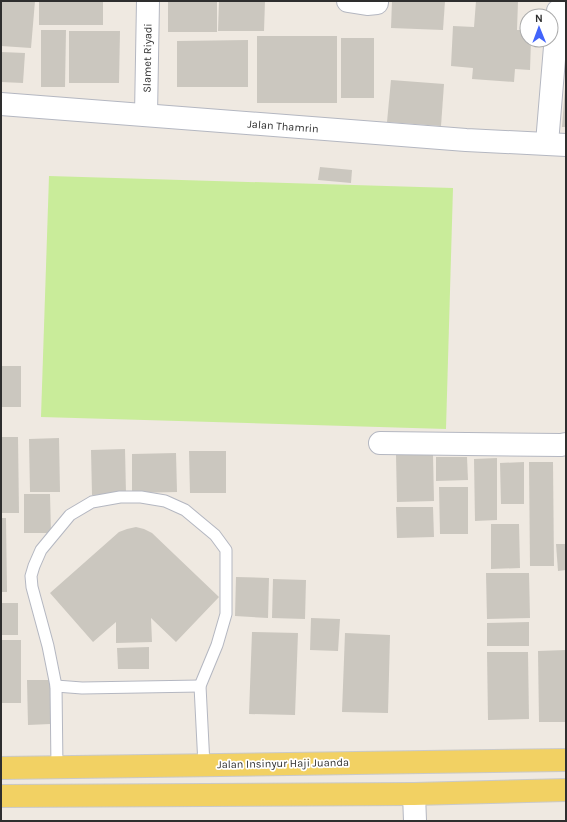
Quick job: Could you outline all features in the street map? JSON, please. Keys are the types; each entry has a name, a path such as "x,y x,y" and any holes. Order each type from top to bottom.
{"main road":[{"name":"Jalan Insinyur Haji Juanda","path":"1,768 566,760"},
{"path":"1,796 414,794 566,790"}],"street":[{"name":"Slamet Riyadi","path":"146,115 148,1"},
{"path":"348,1 367,4 376,4 378,1"},
{"path":"557,144 561,10"},
{"name":"Jalan Thamrin","path":"1,104 466,140 557,144"},
{"path":"380,443 566,444"},
{"path":"414,794 415,821"}],"lane":[{"path":"57,767 56,686 48,646 32,586 31,576 41,550 70,515 92,502 120,497 141,497 166,501 185,510 215,535 226,550 226,614 217,645 200,686 204,764"},
{"path":"56,686 82,688 200,686"}],"green space":[{"path":"49,176 453,188 446,429 41,417"}],"building":[{"path":"1,1 35,1 31,48 1,46"},
{"path":"39,1 103,1 103,25 39,25"},
{"path":"168,1 217,1 217,32 168,32"},
{"path":"219,1 265,1 264,31 218,31"},
{"path":"392,1 445,1 443,30 391,28"},
{"path":"476,1 518,1 517,30 519,30 519,48 531,48 530,70 515,69 514,82 472,79 473,68 451,66 453,26 474,27"},
{"path":"41,30 66,30 65,87 41,87"},
{"path":"69,31 120,31 119,83 69,83"},
{"path":"257,36 337,36 337,103 257,103"},
{"path":"341,38 374,38 374,98 341,98"},
{"path":"248,40 248,87 177,87 177,41"},
{"path":"1,52 25,53 23,83 1,82"},
{"path":"391,80 444,84 441,126 387,122"},
{"path":"565,88 566,127 562,127"},
{"path":"320,167 352,170 351,183 318,180"},
{"path":"1,366 21,366 21,407 1,407"},
{"path":"1,437 18,437 19,513 1,513"},
{"path":"59,438 60,492 30,492 29,439"},
{"path":"125,449 126,494 92,495 91,450"},
{"path":"189,451 226,451 226,493 190,493"},
{"path":"176,453 177,492 132,493 132,454"},
{"path":"396,455 433,455 434,501 397,502"},
{"path":"436,457 467,457 468,480 436,481"},
{"path":"497,458 497,520 475,521 474,459"},
{"path":"524,462 524,504 501,504 500,463"},
{"path":"529,462 553,462 554,566 530,566"},
{"path":"439,487 468,487 468,534 440,534"},
{"path":"24,494 50,494 51,533 24,533"},
{"path":"396,507 433,507 434,537 397,538"},
{"path":"1,518 6,518 7,592 1,592"},
{"path":"491,524 519,524 520,568 491,569"},
{"path":"136,527 152,533 219,597 176,642 151,618 152,642 116,643 116,622 93,642 50,593 119,532"},
{"path":"556,544 566,544 566,570 558,571"},
{"path":"486,573 529,573 530,618 487,619"},
{"path":"236,577 269,578 268,618 235,616"},
{"path":"273,579 306,580 305,619 272,618"},
{"path":"1,603 18,603 18,635 1,635"},
{"path":"311,618 340,619 338,651 310,650"},
{"path":"529,622 529,646 487,646 487,623"},
{"path":"252,632 298,633 295,715 249,714"},
{"path":"345,633 390,635 388,713 342,712"},
{"path":"1,640 21,640 21,703 1,703"},
{"path":"149,647 149,669 118,669 117,648"},
{"path":"566,650 566,722 539,722 538,651"},
{"path":"487,652 528,652 529,719 488,720"},
{"path":"27,680 50,680 50,724 28,725"}]}
